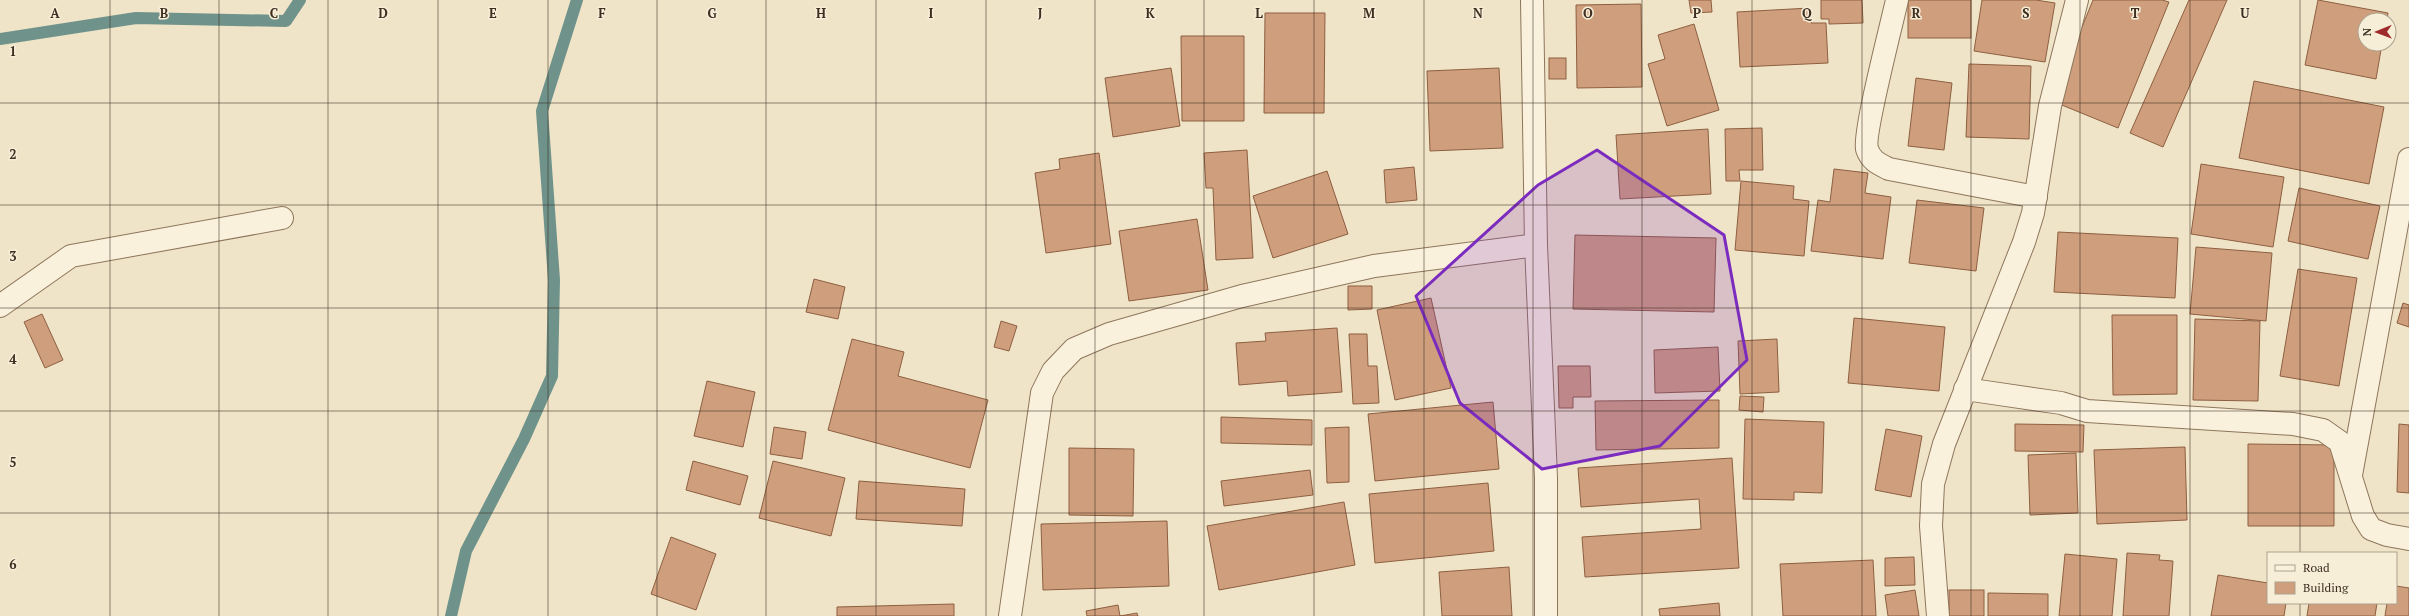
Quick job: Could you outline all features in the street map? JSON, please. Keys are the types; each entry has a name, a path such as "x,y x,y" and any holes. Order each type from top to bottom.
{"street":[{"path":"1532,0 1536,245 1546,478 1546,616"},
{"path":"1897,0 1869,124 1867,148 1874,162 1889,168 2036,197"},
{"path":"1938,616 1931,526 1933,484 1944,444 1965,388 2024,242 2036,197 2050,106 2076,0"},
{"path":"2350,478 2409,159"},
{"path":"0,306 71,256 282,218"},
{"path":"1010,616 1042,393 1053,371 1074,349 1109,334 1242,296 1366,268 1536,245"},
{"path":"1965,388 2061,404 2087,411 2292,424 2323,430 2340,442 2363,516 2371,529 2387,535 2409,539"}],"highlighted area":[{"path":"1597,150 1724,235 1747,360 1660,446 1542,469 1460,403 1416,296 1538,185"}],"building":[{"path":"1689,0 1711,0 1712,12 1691,13"},
{"path":"1821,0 1862,0 1863,23 1829,24 1829,19 1821,19"},
{"path":"1908,0 1971,0 1971,38 1908,38"},
{"path":"1982,0 2036,0 2055,3 2045,62 1974,51"},
{"path":"2093,0 2162,0 2169,2 2118,128 2052,101"},
{"path":"2189,0 2227,0 2163,147 2130,133"},
{"path":"2318,0 2383,12 2357,12 2357,52 2381,52 2376,79 2305,65"},
{"path":"1641,4 1642,87 1577,88 1576,5"},
{"path":"1810,8 1811,23 1826,23 1828,63 1740,67 1737,12"},
{"path":"1265,13 1325,13 1324,113 1264,113"},
{"path":"1694,24 1719,110 1667,126 1648,64 1665,59 1658,35"},
{"path":"1181,36 1244,36 1244,121 1182,121"},
{"path":"1549,58 1566,58 1566,79 1549,79"},
{"path":"1969,64 2031,66 2029,139 1966,137"},
{"path":"1171,68 1180,126 1113,137 1105,78"},
{"path":"1499,68 1503,148 1430,151 1427,71"},
{"path":"1916,78 1952,83 1944,150 1908,146"},
{"path":"2254,81 2384,107 2369,184 2239,158"},
{"path":"1762,128 1763,170 1739,170 1740,181 1726,181 1725,129"},
{"path":"1708,129 1711,194 1620,199 1616,135"},
{"path":"1247,150 1253,258 1216,260 1213,188 1206,188 1204,153"},
{"path":"1099,153 1111,244 1046,253 1035,173 1060,169 1059,159"},
{"path":"2201,164 2284,177 2273,247 2191,234"},
{"path":"1414,167 1417,200 1386,203 1384,170"},
{"path":"1834,169 1868,173 1865,193 1891,197 1883,259 1811,251 1818,200 1830,202"},
{"path":"1327,171 1348,234 1273,258 1253,196"},
{"path":"1741,181 1794,186 1793,199 1809,201 1804,256 1735,250"},
{"path":"2299,188 2380,206 2368,259 2288,241"},
{"path":"1917,200 1984,208 1976,271 1909,263"},
{"path":"1197,219 1208,290 1129,301 1119,231"},
{"path":"2058,232 2178,238 2175,298 2054,292"},
{"path":"1575,235 1716,238 1714,312 1573,309"},
{"path":"2196,247 2272,253 2266,321 2190,314"},
{"path":"2298,269 2357,278 2339,386 2280,376"},
{"path":"814,279 845,287 838,319 806,312"},
{"path":"1348,286 1372,286 1372,309 1348,310"},
{"path":"1431,298 1451,388 1395,400 1377,310"},
{"path":"2403,303 2409,305 2409,327 2397,323"},
{"path":"42,314 63,360 45,368 24,322"},
{"path":"2112,315 2177,315 2177,394 2113,395"},
{"path":"1854,318 1945,327 1939,391 1848,383"},
{"path":"2195,319 2260,321 2258,401 2193,400"},
{"path":"1001,321 1017,326 1009,351 994,347"},
{"path":"1337,328 1342,392 1288,396 1287,381 1239,385 1236,343 1266,341 1265,333"},
{"path":"1349,334 1367,334 1368,366 1377,366 1379,403 1353,404"},
{"path":"852,339 904,352 898,376 988,400 970,468 828,430"},
{"path":"1777,339 1779,392 1740,394 1738,341"},
{"path":"1718,347 1720,391 1655,393 1654,350"},
{"path":"1558,366 1590,366 1591,397 1573,397 1573,408 1559,408"},
{"path":"707,381 755,392 743,447 694,436"},
{"path":"1740,396 1764,397 1763,412 1739,410"},
{"path":"1719,400 1719,448 1596,450 1595,401"},
{"path":"1493,402 1499,469 1375,481 1368,414"},
{"path":"1221,417 1312,420 1312,445 1221,443"},
{"path":"1745,419 1824,422 1822,493 1794,492 1794,500 1743,499"},
{"path":"2015,424 2084,425 2083,452 2015,451"},
{"path":"2399,424 2409,425 2409,493 2397,492"},
{"path":"774,427 806,432 802,459 770,454"},
{"path":"1349,427 1349,482 1327,483 1325,428"},
{"path":"1886,429 1922,436 1911,497 1875,490"},
{"path":"2248,444 2334,445 2334,526 2248,526"},
{"path":"2185,447 2187,520 2097,524 2094,450"},
{"path":"1069,448 1134,449 1133,516 1069,515"},
{"path":"2076,453 2078,513 2030,515 2028,455"},
{"path":"1732,458 1739,568 1585,577 1582,537 1701,529 1699,499 1581,507 1578,468"},
{"path":"693,461 748,476 740,505 686,490"},
{"path":"773,461 845,478 831,536 759,518"},
{"path":"1310,470 1313,495 1224,506 1221,481"},
{"path":"859,481 965,489 962,526 856,519"},
{"path":"1488,483 1494,551 1375,563 1369,494"},
{"path":"1344,502 1355,565 1219,590 1207,526"},
{"path":"1167,521 1169,586 1043,590 1041,524"},
{"path":"671,537 716,554 696,610 651,594"},
{"path":"2127,553 2160,555 2159,560 2173,561 2169,616 2123,616"},
{"path":"2065,554 2117,559 2112,616 2059,616"},
{"path":"1914,557 1915,585 1885,586 1885,558"},
{"path":"1873,560 1876,616 1783,616 1780,564"},
{"path":"1509,567 1512,616 1442,616 1439,572"},
{"path":"2218,575 2267,583 2267,604 2286,604 2284,616 2211,616"},
{"path":"2397,586 2409,588 2409,616 2385,616 2387,604 2397,604"},
{"path":"1915,590 1919,616 1888,616 1885,595"},
{"path":"1949,590 1984,590 1984,616 1949,616"},
{"path":"1988,593 2048,594 2048,616 1988,616"},
{"path":"1719,603 1720,616 1660,616 1659,609"},
{"path":"954,604 954,616 837,616 837,607"},
{"path":"2309,604 2377,604 2375,616 2307,616"},
{"path":"1118,605 1120,616 1087,616 1086,611"},
{"path":"1137,613 1138,616 1120,616"}],"waterway":[{"path":"0,39 136,18 286,21 300,0"},
{"path":"451,616 466,551 524,439 552,376 554,280 542,111 577,0"}]}
